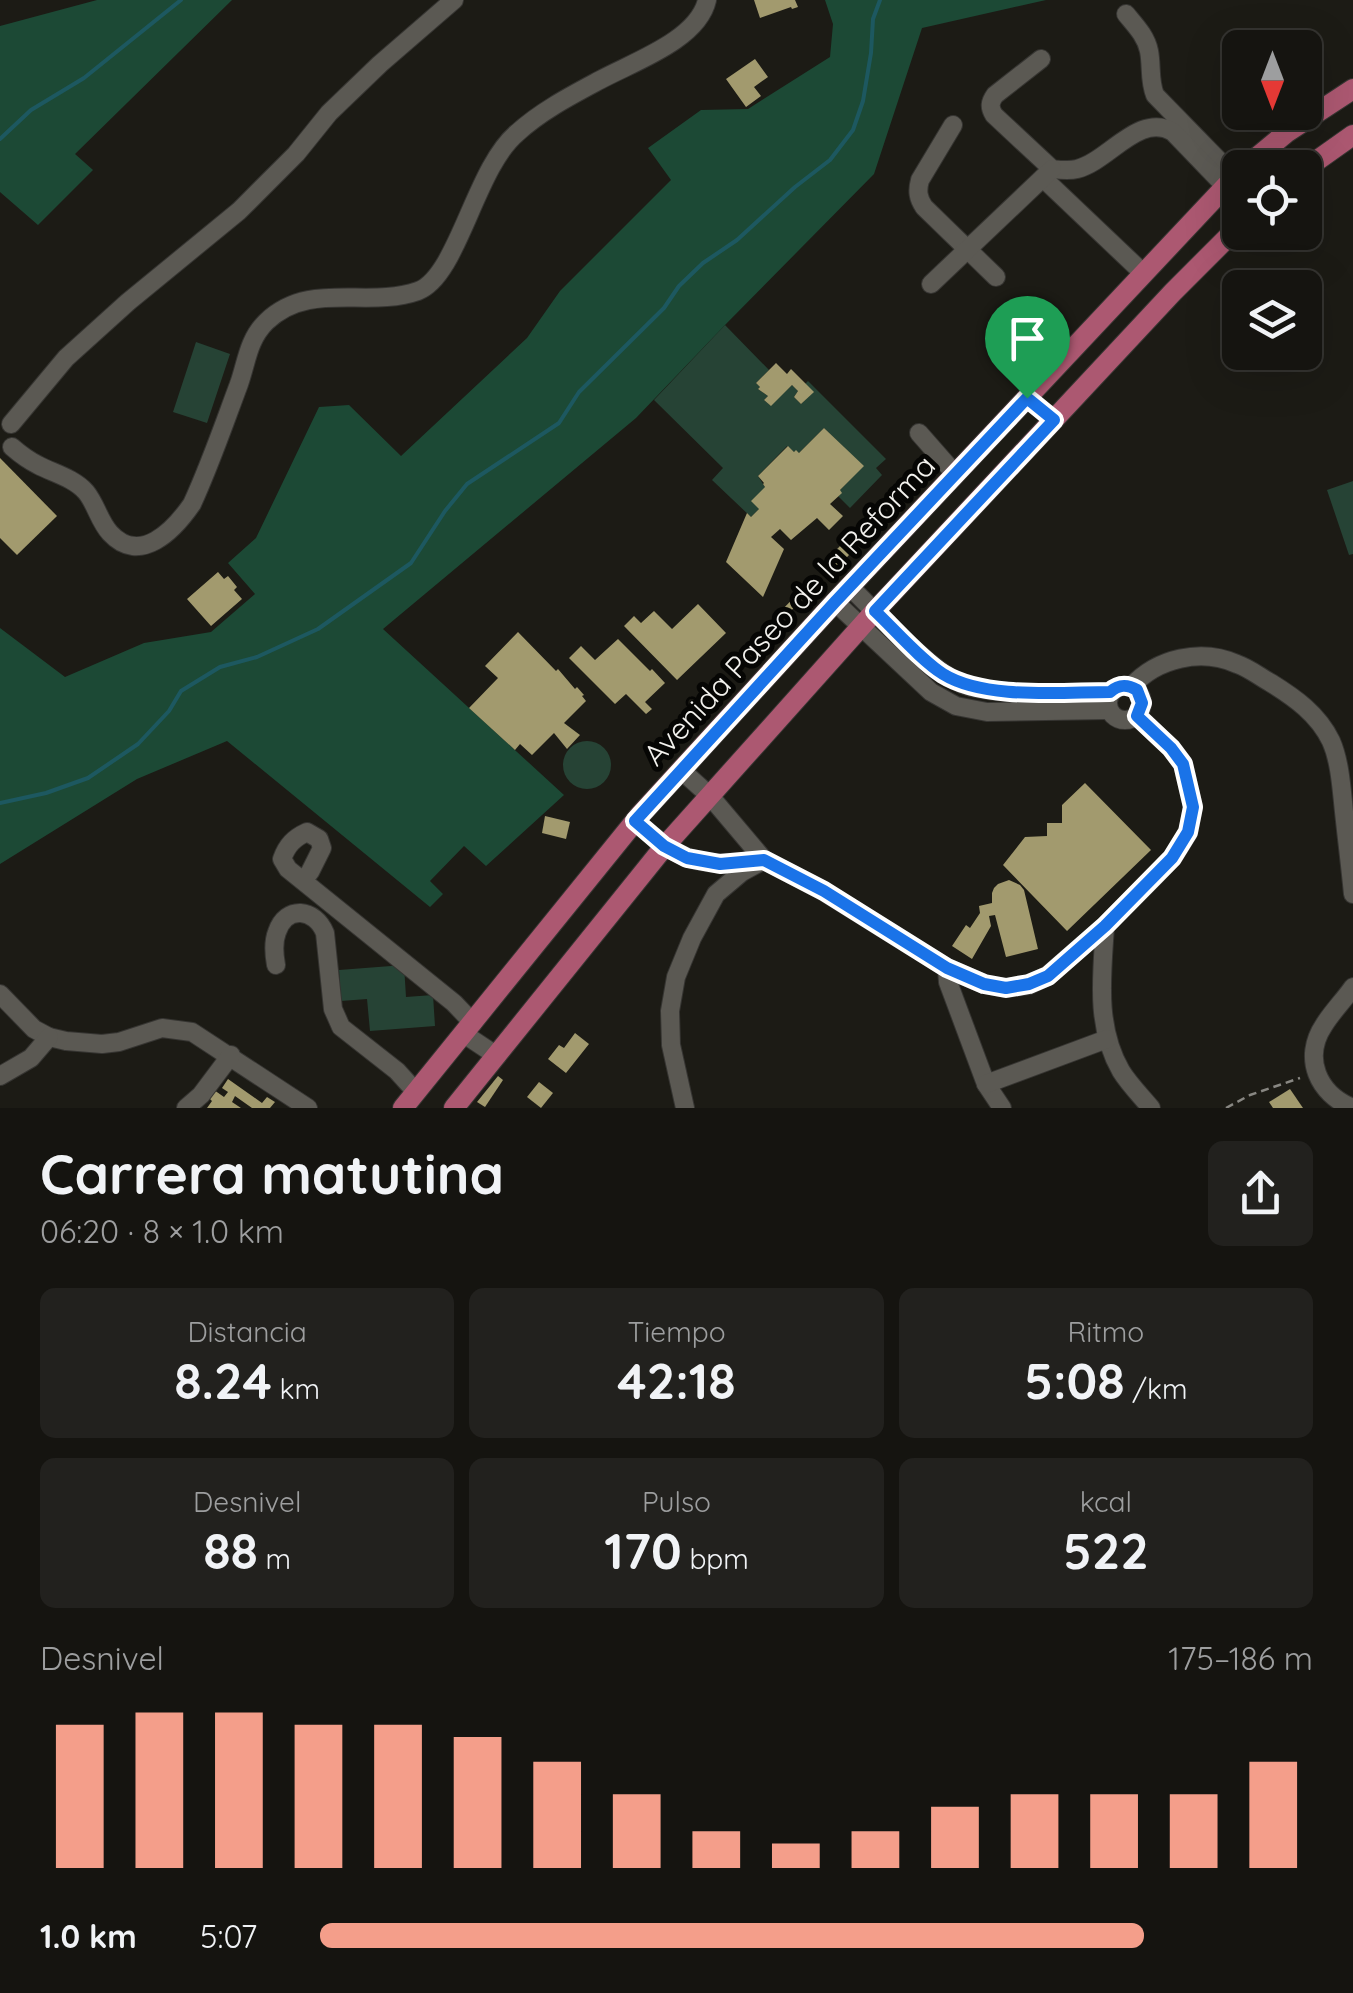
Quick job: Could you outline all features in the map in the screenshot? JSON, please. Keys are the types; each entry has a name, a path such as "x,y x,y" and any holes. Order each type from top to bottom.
{"main road":[{"name":"Avenida Paseo de la Reforma","path":"1266,150 1353,89"},
{"path":"1322,157 1353,135"},
{"name":"Avenida Paseo de la Reforma","path":"410,1100 635,821 1222,190"},
{"path":"454,1108 664,846 868,619 1222,243"},
{"path":"1027,398 1054,420"}],"street":[{"path":"454,0 329,113 296,154 239,211 66,358 6,422 16,438 6,450 85,491 101,521 120,541 131,545 157,541 192,504 241,378 246,353 262,326 280,309 302,300 382,299 424,289 448,262 488,169 502,147 560,102 664,47 691,28 706,0"},
{"path":"1126,14 1149,48 1154,95 1222,161"},
{"path":"1041,59 995,94 990,108 1143,273"},
{"path":"953,124 920,180 919,199 996,278"},
{"path":"932,284 1048,173 1087,166 1142,130 1164,126 1222,165"},
{"path":"919,433 955,474"},
{"path":"842,594 931,692 956,706 987,712 1110,701"},
{"path":"1131,686 1163,664 1190,656 1214,657 1237,664 1289,694 1315,716 1332,743 1340,774 1353,894"},
{"path":"1118,686 1131,686 1142,703 1137,716 1123,721 1112,715 1110,701 1118,686"},
{"path":"681,770 710,796 764,860 824,891 947,968 984,984 1006,988 1048,976 1105,926 1172,858 1188,832 1193,807 1183,764 1137,716"},
{"path":"635,821 664,846 687,858 710,863 764,860"},
{"path":"310,872 322,848 319,838 307,832 286,849 282,858 288,870 454,1002 468,1028 497,1056"},
{"path":"685,1108 671,1044 670,1011 676,977 716,894 764,860"},
{"path":"276,965 275,936 281,923 291,915 314,916 324,933 334,1009 341,1027 397,1072 410,1100"},
{"path":"1105,926 1101,984 1108,1039 1122,1072 1151,1108"},
{"path":"1087,941 1101,984"},
{"path":"947,968 948,982 986,1084 1002,1108"},
{"path":"1353,987 1322,1028 1317,1042 1316,1073 1325,1090 1353,1108"},
{"path":"0,994 34,1029 49,1037 102,1044 162,1028 192,1032 308,1108"},
{"path":"0,1076 32,1058 49,1037"},
{"path":"986,1084 1108,1039"},
{"path":"186,1108 201,1095 231,1055"}],"path":[{"path":"1226,1108 1250,1094 1316,1073"}],"green space":[{"path":"97,0 232,0 75,154 93,170 38,225 0,192 0,26"},
{"path":"825,0 1046,0 922,28 874,174 636,418 383,629 564,795 486,866 464,846 430,881 443,894 430,907 227,741 137,779 0,864 0,628 65,677 144,643 211,632 255,594 228,563 256,538 319,407 349,405 401,456 527,338 560,291 671,180 648,148 701,110 748,109 830,57 833,24"},
{"path":"725,325 769,370 756,383 768,396 764,400 770,405 792,385 798,391 794,397 801,404 813,392 805,384 808,381 886,459 876,468 882,475 850,508 838,496 863,466 824,428 799,453 787,446 758,476 765,487 759,509 751,517 712,480 723,468 654,400"},
{"path":"196,342 230,354 207,423 173,412"},
{"path":"1353,481 1353,554 1349,555 1327,490"},
{"path":"587,741 604,748 611,765 604,782 587,789 570,782 563,765 570,748"},
{"path":"404,965 406,997 433,995 435,1026 370,1031 367,999 341,1001 339,970"}],"building":[{"path":"754,0 795,0 798,7 760,18"},
{"path":"755,59 768,77 754,87 761,96 746,107 726,79"},
{"path":"776,363 787,374 791,369 814,392 801,404 794,397 798,391 792,385 771,406 764,400 768,396 756,383"},
{"path":"824,428 864,466 830,504 843,516 829,530 817,518 791,540 780,529 771,537 784,549 763,597 726,562 747,513 751,517 759,509 751,501 765,487 758,476 788,446 799,453"},
{"path":"0,458 57,516 17,555 0,538"},
{"path":"840,546 849,555 829,576 820,567"},
{"path":"218,572 224,579 228,576 242,599 211,626 187,599"},
{"path":"813,578 818,583 784,618 779,613"},
{"path":"698,604 726,633 677,680 624,626 634,616 641,623 654,611 672,629"},
{"path":"518,632 584,695 586,701 564,723 580,735 567,749 554,733 532,755 520,744 515,750 469,708 498,678 485,666"},
{"path":"618,639 665,683 645,702 652,709 646,714 626,694 615,704 569,658 581,646 595,660"},
{"path":"1085,783 1151,850 1067,931 1003,865 1025,837 1047,836 1047,823 1062,823 1062,805"},
{"path":"545,816 570,822 566,839 542,833"},
{"path":"1009,880 1024,890 1038,949 1006,957 995,915 989,916 991,926 972,959 952,946 966,925 970,928 980,913 979,906 992,903 994,888"},
{"path":"575,1033 589,1044 566,1073 548,1059 559,1045 564,1048"},
{"path":"498,1076 503,1080 485,1107 477,1102"},
{"path":"228,1079 262,1103 267,1097 275,1102 270,1108 252,1108 235,1096 232,1102 241,1108 207,1108 214,1090 224,1097 228,1092 222,1088"},
{"path":"539,1082 553,1093 541,1108 527,1097"},
{"path":"1290,1089 1303,1108 1273,1108 1269,1102"}],"waterway":[{"path":"0,139 31,110 84,78 181,0"},
{"path":"0,803 88,778 138,744 169,711 181,691 220,667 257,657 318,629 411,563 467,484 559,423 579,392 664,308 679,286 830,160 853,130 863,101 873,19 880,0"}],"route":[{"path":"1027,398 1054,420 875,611 941,672 966,685 992,691 1110,692 1118,686 1131,686 1141,696 1137,716 1183,764 1193,807 1188,832 1172,858 1105,926 1048,976 1006,988 984,984 947,968 824,891 764,860 700,862 664,846 635,821 1027,398"}]}
